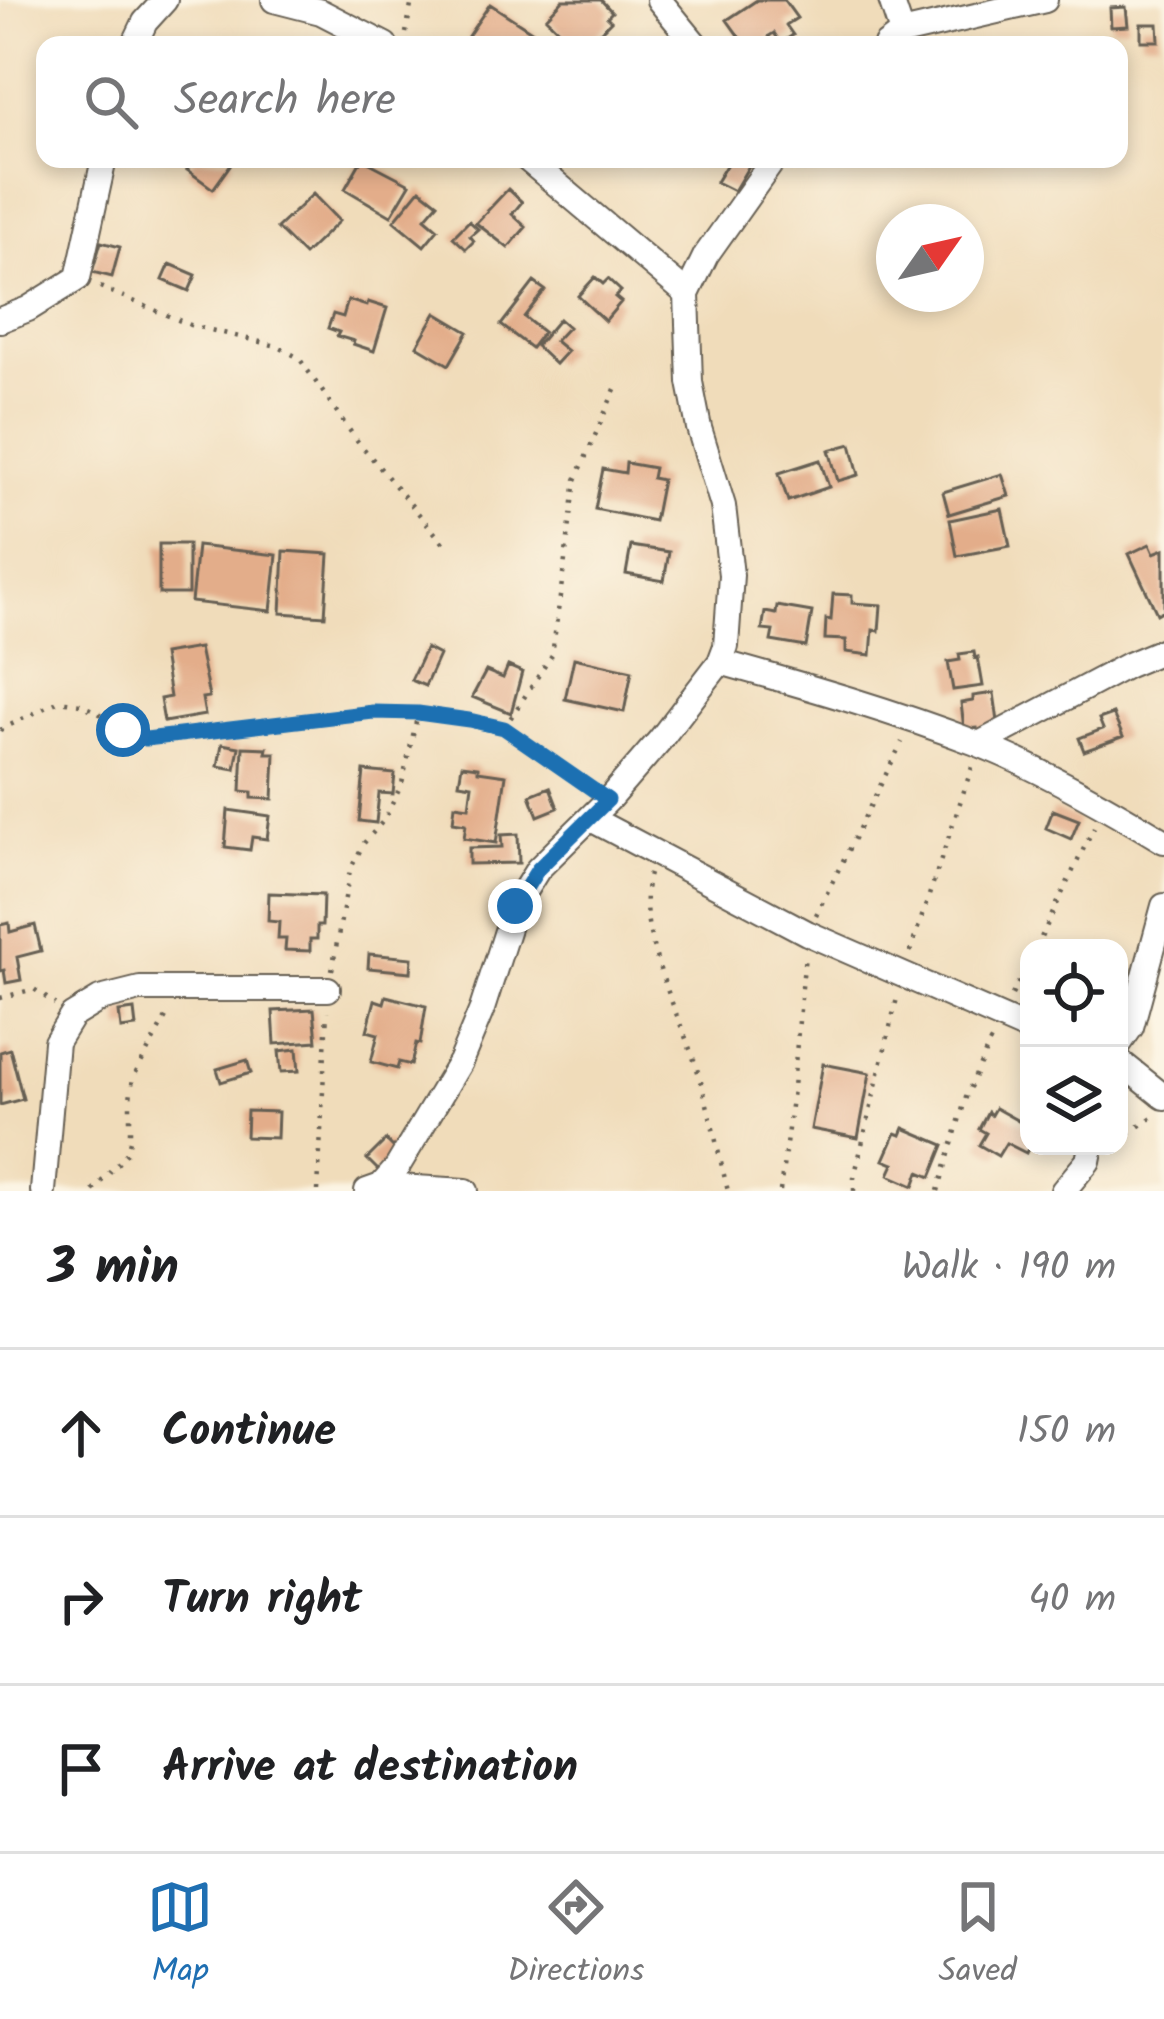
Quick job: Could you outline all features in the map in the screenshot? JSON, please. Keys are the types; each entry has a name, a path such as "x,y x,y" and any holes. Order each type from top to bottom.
{"street":[{"path":"139,36 166,0"},
{"path":"274,0 321,12 368,36"},
{"path":"659,0 689,36"},
{"path":"891,0 894,36"},
{"path":"906,36 1045,0"},
{"path":"0,320 78,278 102,168"},
{"path":"538,168 687,294"},
{"path":"374,1188 396,1169 460,1062 515,906 538,869 608,800 720,662 731,574 723,506 690,382 687,294 706,255 768,168"},
{"path":"979,744 1164,650"},
{"path":"720,662 979,744 1104,805 1164,841"},
{"path":"591,819 807,933 1020,1026"},
{"path":"1128,1032 1164,906"},
{"path":"43,1191 56,1042 71,1016 100,999 140,989 328,989"},
{"path":"1128,1068 1164,1096"},
{"path":"1063,1191 1089,1155"},
{"path":"374,1188 466,1191"}],"path":[{"path":"406,36 412,0"},
{"path":"78,278 190,326 277,346 299,358 355,438 445,545"},
{"path":"504,728 552,655 576,480 618,382"},
{"path":"0,730 59,701 80,704 146,739 373,712 418,713 504,728 608,800"},
{"path":"318,1191 328,989 350,870 402,784 418,713"},
{"path":"779,1191 807,933 913,721"},
{"path":"854,1191 903,976 979,744"},
{"path":"1040,939 1104,805"},
{"path":"654,854 645,886 646,915 699,1075 728,1191"},
{"path":"938,1191 967,1094 1020,980"},
{"path":"0,998 34,989 71,1016"},
{"path":"93,1191 126,1154 134,1078 181,991"},
{"path":"1128,1134 1164,1110"}],"building":[{"path":"563,0 601,0 612,12 607,17 611,21 596,36 565,36 546,18"},
{"path":"757,0 784,0 797,18 786,25 792,36 739,36 727,20"},
{"path":"490,4 536,34 535,36 468,36"},
{"path":"1126,7 1128,26 1111,27 1110,8"},
{"path":"1141,24 1158,24 1159,41 1141,41"},
{"path":"188,168 228,168 213,189"},
{"path":"357,168 379,168 410,184 391,216 345,189"},
{"path":"725,168 748,168 734,191 716,182"},
{"path":"420,189 438,203 425,218 438,229 424,246 394,221"},
{"path":"508,189 522,202 512,214 526,227 508,248 476,223"},
{"path":"313,194 339,221 304,255 277,228"},
{"path":"469,221 478,229 466,249 453,237"},
{"path":"101,242 120,247 112,277 92,272"},
{"path":"170,264 196,275 189,291 163,280"},
{"path":"595,277 603,284 608,279 621,291 615,297 621,302 605,321 578,296"},
{"path":"534,282 545,290 524,317 543,332 531,348 501,325"},
{"path":"348,300 387,308 374,351 328,328 333,314 343,317"},
{"path":"436,313 468,332 449,365 417,346"},
{"path":"559,319 568,327 555,341 567,351 555,364 536,346"},
{"path":"851,444 859,475 838,481 829,450"},
{"path":"820,460 829,487 788,501 779,473"},
{"path":"626,463 654,468 652,478 662,480 654,521 595,509 603,469 625,473"},
{"path":"1002,474 1009,496 949,514 943,492"},
{"path":"1002,509 1010,546 957,556 950,520"},
{"path":"159,544 188,544 188,594 159,594"},
{"path":"1150,544 1154,553 1164,549 1164,610 1157,614 1129,554"},
{"path":"197,546 277,555 271,611 191,602"},
{"path":"631,546 669,552 664,581 626,574"},
{"path":"284,551 329,554 325,616 281,613"},
{"path":"833,594 852,595 852,603 881,605 871,655 846,652 846,640 825,639"},
{"path":"777,606 812,612 806,647 771,641 773,631 762,630 765,612 776,614"},
{"path":"199,648 209,697 202,698 205,715 164,722 160,699 170,697 163,654"},
{"path":"426,648 439,655 425,686 411,680"},
{"path":"974,652 983,686 953,690 948,662"},
{"path":"574,658 632,671 624,712 565,699"},
{"path":"508,666 522,672 511,713 472,697 486,671 503,678"},
{"path":"994,693 999,729 964,729 961,703"},
{"path":"1113,714 1123,737 1084,751 1079,738 1103,729 1099,719"},
{"path":"222,744 239,747 235,769 218,766"},
{"path":"243,747 275,753 273,799 252,798 252,792 241,791"},
{"path":"462,765 506,775 496,843 464,838 466,824 453,822 455,805 469,807 472,785 459,783"},
{"path":"364,771 395,774 393,794 379,793 376,823 359,821"},
{"path":"550,787 558,808 538,816 530,795"},
{"path":"228,810 270,816 267,839 252,837 250,850 225,847"},
{"path":"1053,810 1079,820 1071,839 1046,828"},
{"path":"518,834 519,863 469,864 469,848 502,847 501,835"},
{"path":"269,893 323,895 322,926 317,926 317,939 310,939 310,951 285,950 286,939 278,939 279,922 268,921"},
{"path":"9,923 10,932 35,925 41,951 17,957 21,980 6,983 4,970 0,971 0,925"},
{"path":"369,954 412,958 411,972 368,968"},
{"path":"386,996 426,1006 411,1065 399,1062 397,1069 371,1062 378,1034 367,1031 375,1000 384,1003"},
{"path":"314,1009 317,1041 275,1044 273,1011"},
{"path":"134,1010 136,1027 121,1029 119,1012"},
{"path":"10,1049 23,1099 0,1105 0,1052"},
{"path":"297,1049 299,1071 281,1072 279,1051"},
{"path":"247,1060 251,1073 221,1082 217,1069"},
{"path":"823,1064 870,1073 858,1138 811,1129"},
{"path":"995,1108 1020,1122 1020,1150 1006,1143 998,1156 979,1145 986,1133 979,1129 988,1112 991,1115"},
{"path":"247,1111 278,1112 277,1138 246,1137"},
{"path":"904,1128 944,1145 931,1177 919,1172 914,1186 889,1175 894,1164 884,1160 896,1133 901,1135"},
{"path":"386,1140 400,1154 381,1173 367,1159"}],"route":[{"path":"123,730 146,739 194,736 373,712 418,713 504,728 608,800 538,869 515,906"}]}
